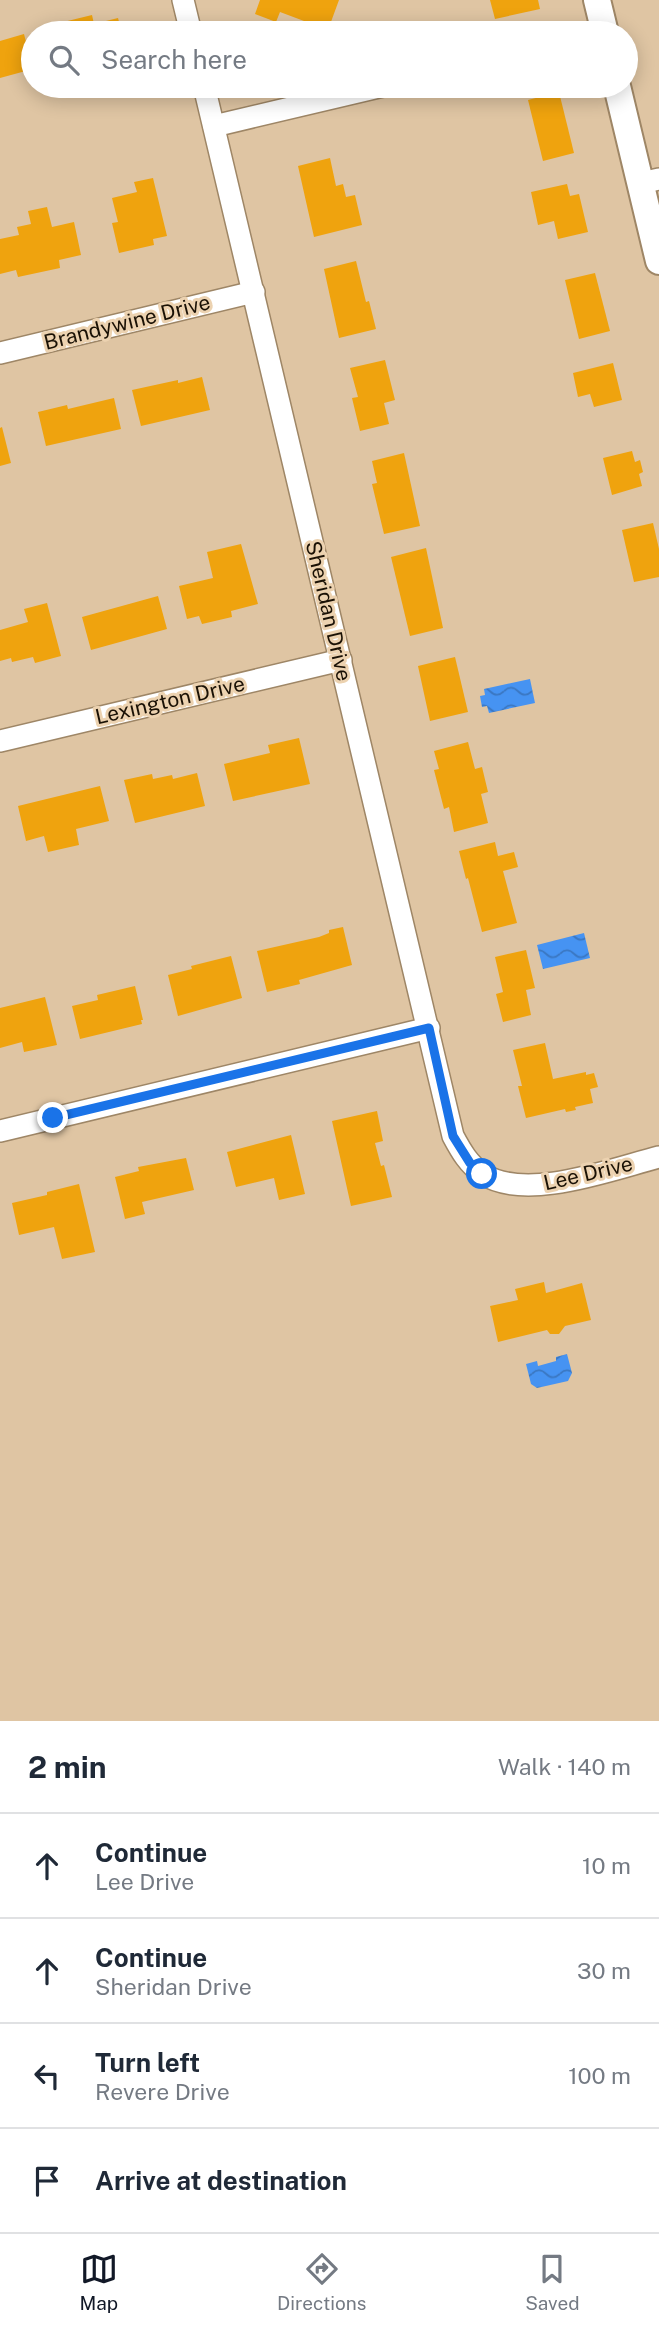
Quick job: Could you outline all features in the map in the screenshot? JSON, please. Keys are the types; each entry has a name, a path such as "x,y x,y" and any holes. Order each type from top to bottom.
{"street":[{"path":"183,0 188,21"},
{"path":"597,0 602,21"},
{"name":"Sheridan Drive","path":"207,98 453,1136"},
{"path":"214,126 332,98"},
{"path":"621,98 650,181 659,261"},
{"name":"Brandywine Drive","path":"0,353 254,292"},
{"name":"Lexington Drive","path":"0,741 341,660"},
{"path":"0,1131 429,1028"},
{"name":"Lee Drive","path":"453,1136 470,1163 482,1174 498,1182 514,1185 557,1182 659,1157"}],"water":[{"path":"530,679 535,703 489,713 487,706 482,707 480,696 485,695 484,689"},
{"path":"584,933 590,958 543,969 537,945"},
{"path":"567,1354 572,1373 568,1381 537,1388 531,1384 526,1364 537,1361 538,1366 556,1361 556,1357"}],"building":[{"path":"260,0 339,0 331,21 304,21 280,12 276,21 273,21 255,14"},
{"path":"490,0 538,0 540,9 495,19"},
{"path":"92,15 93,21 68,21"},
{"path":"21,35 21,72 0,78 0,41"},
{"path":"560,98 574,153 543,161 528,100"},
{"path":"330,158 336,186 343,184 346,197 355,195 362,225 314,237 298,166"},
{"path":"153,178 167,236 153,239 154,245 119,253 112,223 118,222 112,198 137,192 134,182"},
{"path":"567,184 570,196 579,194 588,232 558,239 554,221 538,225 531,192"},
{"path":"47,207 52,227 74,222 81,255 59,260 60,268 18,277 16,270 0,274 0,239 19,235 17,227 31,224 28,211"},
{"path":"356,261 376,329 339,338 324,269"},
{"path":"595,273 610,331 579,339 565,280"},
{"path":"385,360 395,400 384,403 389,424 360,431 352,398 358,397 350,368"},
{"path":"613,363 622,400 594,407 590,394 578,397 573,373"},
{"path":"202,377 210,410 141,426 132,390"},
{"path":"114,398 121,429 46,446 38,412 67,405 68,409"},
{"path":"2,427 11,463 0,466 0,428"},
{"path":"632,451 635,462 640,460 642,486 612,495 603,458"},
{"path":"404,453 420,526 384,534 372,484 377,483 372,461"},
{"path":"653,523 659,549 659,577 634,582 622,530"},
{"path":"241,544 258,604 231,611 232,617 202,624 199,616 187,619 179,586 213,578 207,552"},
{"path":"426,548 443,628 410,636 391,557"},
{"path":"158,596 167,629 91,650 82,617"},
{"path":"47,603 61,656 35,663 33,657 12,662 11,658 0,661 0,630 28,622 24,609"},
{"path":"455,657 468,712 430,721 418,666"},
{"path":"299,738 310,784 233,801 224,764 270,753 268,745"},
{"path":"468,742 475,769 482,767 488,792 481,794 488,823 454,832 449,807 444,809 434,770 439,769 434,751"},
{"path":"197,773 205,806 135,823 124,780 152,774 153,779 172,775 173,779"},
{"path":"100,786 109,821 76,829 79,845 48,852 44,836 26,841 18,806"},
{"path":"495,842 498,856 514,852 518,867 503,871 517,923 482,932 459,851"},
{"path":"343,927 352,965 299,980 300,984 267,992 257,951 319,937 329,933 329,930"},
{"path":"526,950 535,988 526,990 531,1015 503,1022 496,994 503,992 495,957"},
{"path":"231,956 242,998 178,1016 168,975"},
{"path":"135,986 142,1024 80,1039 72,1006 98,1000 97,995"},
{"path":"45,997 57,1045 24,1052 22,1042 0,1048 0,1008"},
{"path":"545,1043 553,1079 586,1072 586,1075 594,1073 598,1087 590,1089 593,1103 575,1107 576,1110 566,1112 565,1109 526,1118 513,1050"},
{"path":"377,1111 383,1141 375,1143 392,1197 351,1206 332,1121"},
{"path":"291,1135 305,1194 279,1200 274,1178 236,1187 227,1152"},
{"path":"186,1158 194,1190 142,1202 145,1214 125,1219 115,1177 139,1171 138,1167"},
{"path":"79,1184 95,1252 62,1259 54,1227 19,1235 12,1203"},
{"path":"544,1282 546,1293 582,1283 591,1320 565,1326 559,1334 550,1334 547,1330 498,1342 490,1306 518,1300 515,1289"}],"route":[{"path":"53,1118 429,1028 453,1136 470,1163 482,1174"}]}
